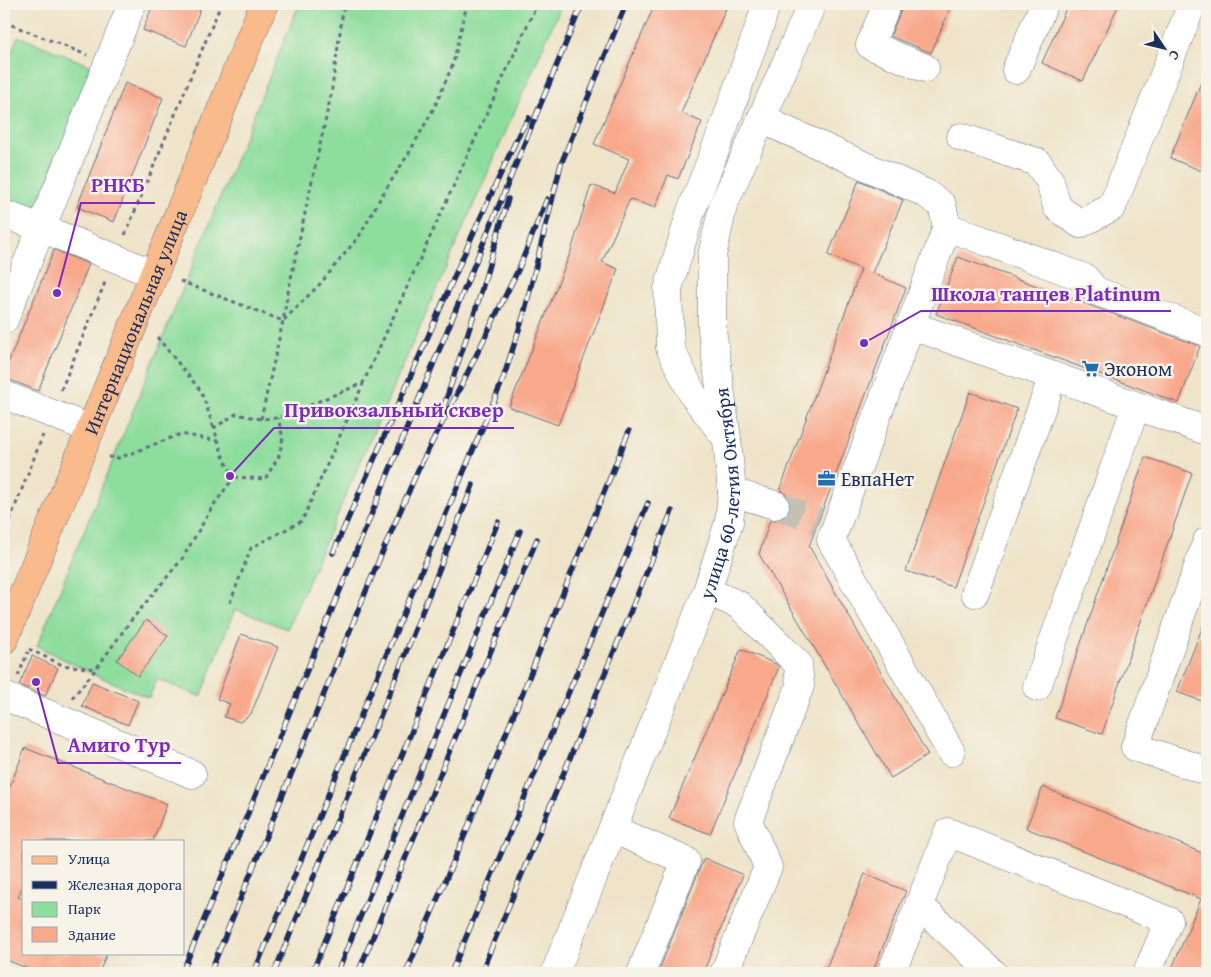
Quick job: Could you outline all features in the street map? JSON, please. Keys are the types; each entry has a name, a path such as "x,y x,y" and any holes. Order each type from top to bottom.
{"main road":[{"name":"Интернациональная улица","path":"4,640 91,429 167,278 264,4"}],"street":[{"path":"4,320 132,4"},
{"path":"727,439 693,395 670,348 668,289 692,211 721,135 766,4"},
{"name":"улица 60-летия Октября","path":"555,973 707,591 729,522 732,492 727,439 712,330 712,256 723,206 812,4"},
{"path":"887,4 870,45 924,68"},
{"path":"1016,70 1044,4"},
{"path":"962,137 1037,162 1050,181 1057,207 1080,224 1112,207 1192,4"},
{"path":"761,119 925,193 942,205 946,227 910,325 827,524 831,540 952,752"},
{"path":"4,214 167,278"},
{"path":"946,227 1085,278 1096,291 1207,332"},
{"path":"910,325 1207,431"},
{"path":"975,593 1054,376"},
{"path":"4,395 91,429"},
{"path":"1037,687 1136,406"},
{"path":"732,492 775,505"},
{"path":"1207,540 1135,747 1207,771"},
{"path":"707,591 739,605 798,664 800,686 748,821 768,867 724,973"},
{"path":"4,696 192,774"},
{"path":"612,829 686,861 641,973"},
{"path":"891,973 948,832 1169,921 1147,973"},
{"path":"919,905 994,973"}],"path":[{"path":"261,419 284,322 287,296 332,95 344,4"},
{"path":"284,322 321,283 360,235 409,152 435,106 454,64 467,4"},
{"path":"230,603 251,548 302,520 537,4"},
{"path":"4,22 108,63"},
{"path":"167,278 284,322"},
{"path":"157,337 201,391 224,459 234,477"},
{"path":"214,428 236,414 261,419 278,418 364,383"},
{"path":"234,477 265,479 279,456 283,438 278,418"},
{"path":"108,457 119,458 181,434 218,440"},
{"path":"55,717 96,669 129,623 182,559 213,506 234,477"},
{"path":"29,649 62,665 96,669"}],"green space":[{"path":"299,4 562,4 287,629 235,609 201,697 157,679 149,698 95,675 37,646"},
{"path":"18,36 101,70 38,221 4,208 4,73"}],"building":[{"path":"153,4 202,4 186,46 143,30"},
{"path":"655,4 728,4 681,113 702,122 678,179 668,175 655,208 630,199 602,262 618,269 558,425 509,407 571,251 591,185 615,193 629,159 594,144"},
{"path":"902,4 952,4 931,53 890,36"},
{"path":"1068,4 1119,4 1083,81 1042,63"},
{"path":"1207,68 1207,173 1170,158"},
{"path":"125,83 163,98 114,222 77,207"},
{"path":"859,180 903,200 872,273 906,288 809,546 928,755 891,778 759,554 770,520 779,520 785,517 790,510 790,501 787,495 780,490 861,269 828,255"},
{"path":"54,250 89,264 38,391 10,380 4,380 4,373"},
{"path":"958,257 1200,346 1179,403 936,314"},
{"path":"970,392 1017,409 953,587 906,571"},
{"path":"1145,457 1192,473 1102,734 1055,718"},
{"path":"1207,618 1207,703 1177,692"},
{"path":"146,620 168,636 138,676 117,660"},
{"path":"241,634 278,647 251,714 240,722 224,717 230,704 217,699"},
{"path":"741,649 779,667 710,834 669,818"},
{"path":"32,656 58,668 45,696 19,685"},
{"path":"92,682 138,701 128,725 82,706"},
{"path":"25,748 167,804 153,840 22,840 22,888 18,897 22,899 22,954 107,954 99,973 39,973 4,959 4,801"},
{"path":"1043,787 1207,855 1207,973 1170,973 1201,899 1026,828"},
{"path":"704,858 743,875 703,973 658,973"},
{"path":"865,874 906,891 872,973 824,973"}],"tunnel":[{"path":"775,505 818,521"}],"railway":[{"path":"182,973 582,4"},
{"path":"254,973 502,382 524,314 561,164 626,4"},
{"path":"333,553 473,234 519,134 529,118"},
{"path":"443,409 479,299 508,199"},
{"path":"210,973 373,574 418,470 519,268 547,199"},
{"path":"406,973 466,832 629,431"},
{"path":"274,973 473,485"},
{"path":"451,973 648,503"},
{"path":"481,973 672,511"},
{"path":"312,973 498,522"},
{"path":"337,973 520,531"},
{"path":"358,973 537,539"}],"place":[{"name":"РНКБ","path":"57,293"},
{"name":"Школа танцев Platinum","path":"864,343"},
{"name":"Эконом","path":"1090,368"},
{"name":"Привокзальный сквер","path":"230,476"},
{"name":"ЕвпаНет","path":"827,478"},
{"name":"Амиго Тур","path":"36,682"}]}
